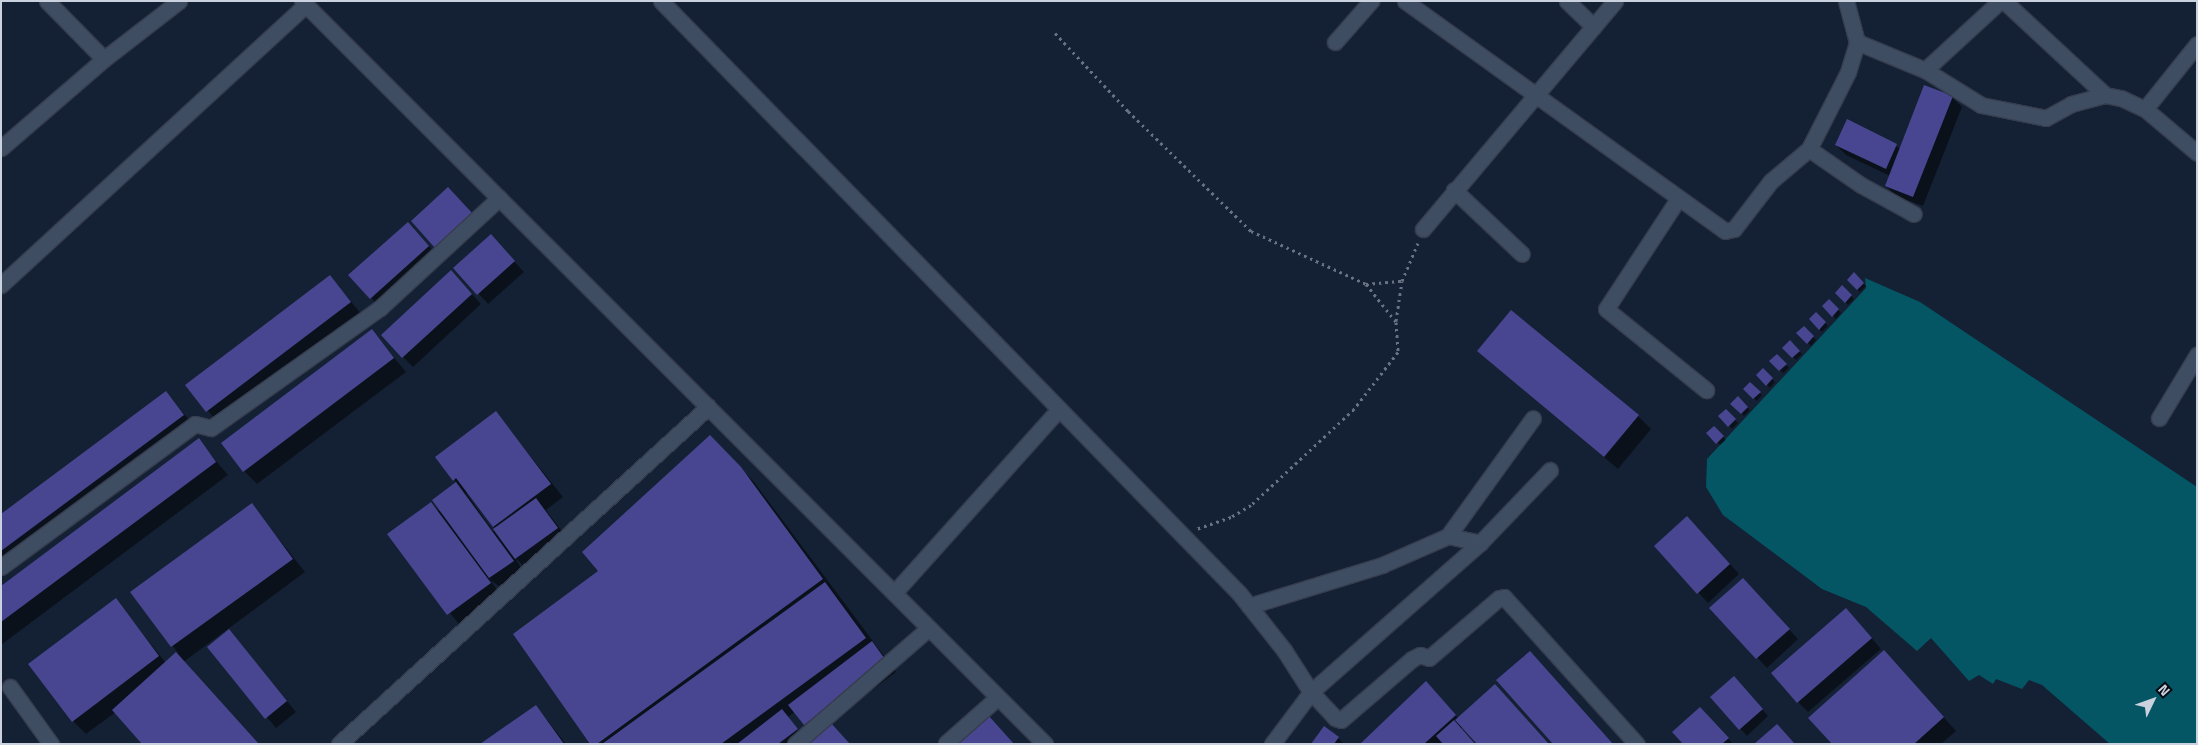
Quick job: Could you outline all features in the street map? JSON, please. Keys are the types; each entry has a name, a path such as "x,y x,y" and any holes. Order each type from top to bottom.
{"street":[{"path":"47,1 104,59"},
{"path":"1,148 104,59 179,1"},
{"path":"661,1 1248,606 1284,650 1311,692 1329,713 1341,720 1412,659 1420,655 1429,658 1498,598 1504,597 1637,744"},
{"path":"1335,42 1371,1"},
{"path":"1405,1 1725,231 1734,229 1771,181 1809,150 1848,72 1857,42 1846,1"},
{"path":"1567,1 1594,26"},
{"path":"1421,234 1454,190 1615,1"},
{"path":"1925,70 2000,1"},
{"path":"2004,1 2105,95"},
{"path":"1,286 304,3 1045,744"},
{"path":"1857,42 1925,70 1981,105 2046,118 2071,104 2105,95 2122,98 2145,109 2197,153"},
{"path":"2145,109 2197,44"},
{"path":"1809,150 1861,185 1914,214"},
{"path":"1454,190 1522,254"},
{"path":"1,568 195,424 211,428 380,308 499,198"},
{"path":"1678,199 1606,309 1706,390"},
{"path":"2159,418 2197,355"},
{"path":"339,744 708,407"},
{"path":"894,593 1058,410"},
{"path":"1248,606 1382,565 1448,536 1533,418"},
{"path":"1272,744 1311,692 1480,543 1550,470"},
{"path":"1448,536 1480,543"},
{"path":"795,744 929,628"},
{"path":"10,686 51,744"},
{"path":"946,743 998,697"}],"path":[{"path":"1055,33 1128,111 1251,231 1366,284 1396,322"},
{"path":"1180,536 1231,517 1251,505 1354,409 1398,352 1396,322 1402,281 1421,234"},
{"path":"1366,284 1402,281"}],"shaded area":[{"path":"1865,278 1920,302 2197,487 2197,744 2110,744 2042,685 2029,680 2022,689 1996,679 1993,684 1979,675 1969,681 1931,638 1917,651 1866,607 1822,589 1723,515 1706,487 1707,459 1866,288"}],"building":[{"path":"1924,85 1953,96 1913,197 1885,186"},
{"path":"1847,119 1897,144 1886,169 1835,145"},
{"path":"448,187 473,214 435,248 411,221"},
{"path":"408,222 429,246 370,299 348,275"},
{"path":"491,234 515,261 477,295 453,268"},
{"path":"451,270 472,294 402,358 381,335"},
{"path":"1854,272 1864,283 1857,290 1847,280"},
{"path":"330,275 351,302 206,412 185,385"},
{"path":"1842,285 1852,295 1845,303 1835,293"},
{"path":"1829,299 1839,309 1832,317 1822,306"},
{"path":"1511,310 1639,415 1604,457 1477,351"},
{"path":"1816,312 1826,322 1819,330 1809,319"},
{"path":"1804,326 1814,336 1807,344 1796,333"},
{"path":"372,329 394,358 243,472 221,443"},
{"path":"1790,340 1800,351 1792,358 1782,348"},
{"path":"1777,354 1787,364 1779,371 1769,361"},
{"path":"1763,368 1773,378 1766,386 1756,375"},
{"path":"1750,382 1761,392 1753,399 1743,389"},
{"path":"166,391 184,415 1,551 1,514"},
{"path":"1738,396 1748,407 1741,414 1730,404"},
{"path":"1726,409 1736,419 1728,427 1718,416"},
{"path":"496,411 551,484 493,527 456,478 453,481 435,457"},
{"path":"1714,426 1724,436 1716,444 1706,433"},
{"path":"710,435 741,467 823,579 597,744 590,744 513,634 598,571 582,552"},
{"path":"199,438 216,462 1,622 1,586"},
{"path":"456,482 514,561 489,578 432,500"},
{"path":"536,498 558,528 515,559 493,529"},
{"path":"431,502 491,583 447,615 387,534"},
{"path":"252,503 293,559 171,647 130,592"},
{"path":"1687,516 1730,564 1697,594 1654,546"},
{"path":"1743,578 1790,629 1756,659 1709,608"},
{"path":"825,582 866,638 721,744 602,744"},
{"path":"116,598 159,656 72,722 28,664"},
{"path":"1846,608 1872,638 1797,703 1771,673"},
{"path":"229,629 287,701 265,719 207,647"},
{"path":"872,641 887,662 804,725 788,705"},
{"path":"1884,650 1944,717 1914,744 1832,744 1808,718"},
{"path":"1530,651 1613,744 1553,744 1496,680"},
{"path":"176,652 259,744 142,744 112,710"},
{"path":"1734,676 1763,709 1739,730 1710,697"},
{"path":"1426,681 1456,715 1424,744 1360,744"},
{"path":"1495,684 1549,744 1477,744 1455,720"},
{"path":"536,705 564,744 480,744"},
{"path":"1700,707 1729,738 1722,744 1683,744 1672,732"},
{"path":"782,709 798,729 778,744 737,744"},
{"path":"988,715 1014,744 956,744"},
{"path":"1454,720 1475,744 1443,744 1436,736"},
{"path":"830,722 850,744 806,744"},
{"path":"1777,724 1795,744 1754,744"},
{"path":"1324,726 1339,737 1334,744 1311,744"}]}
